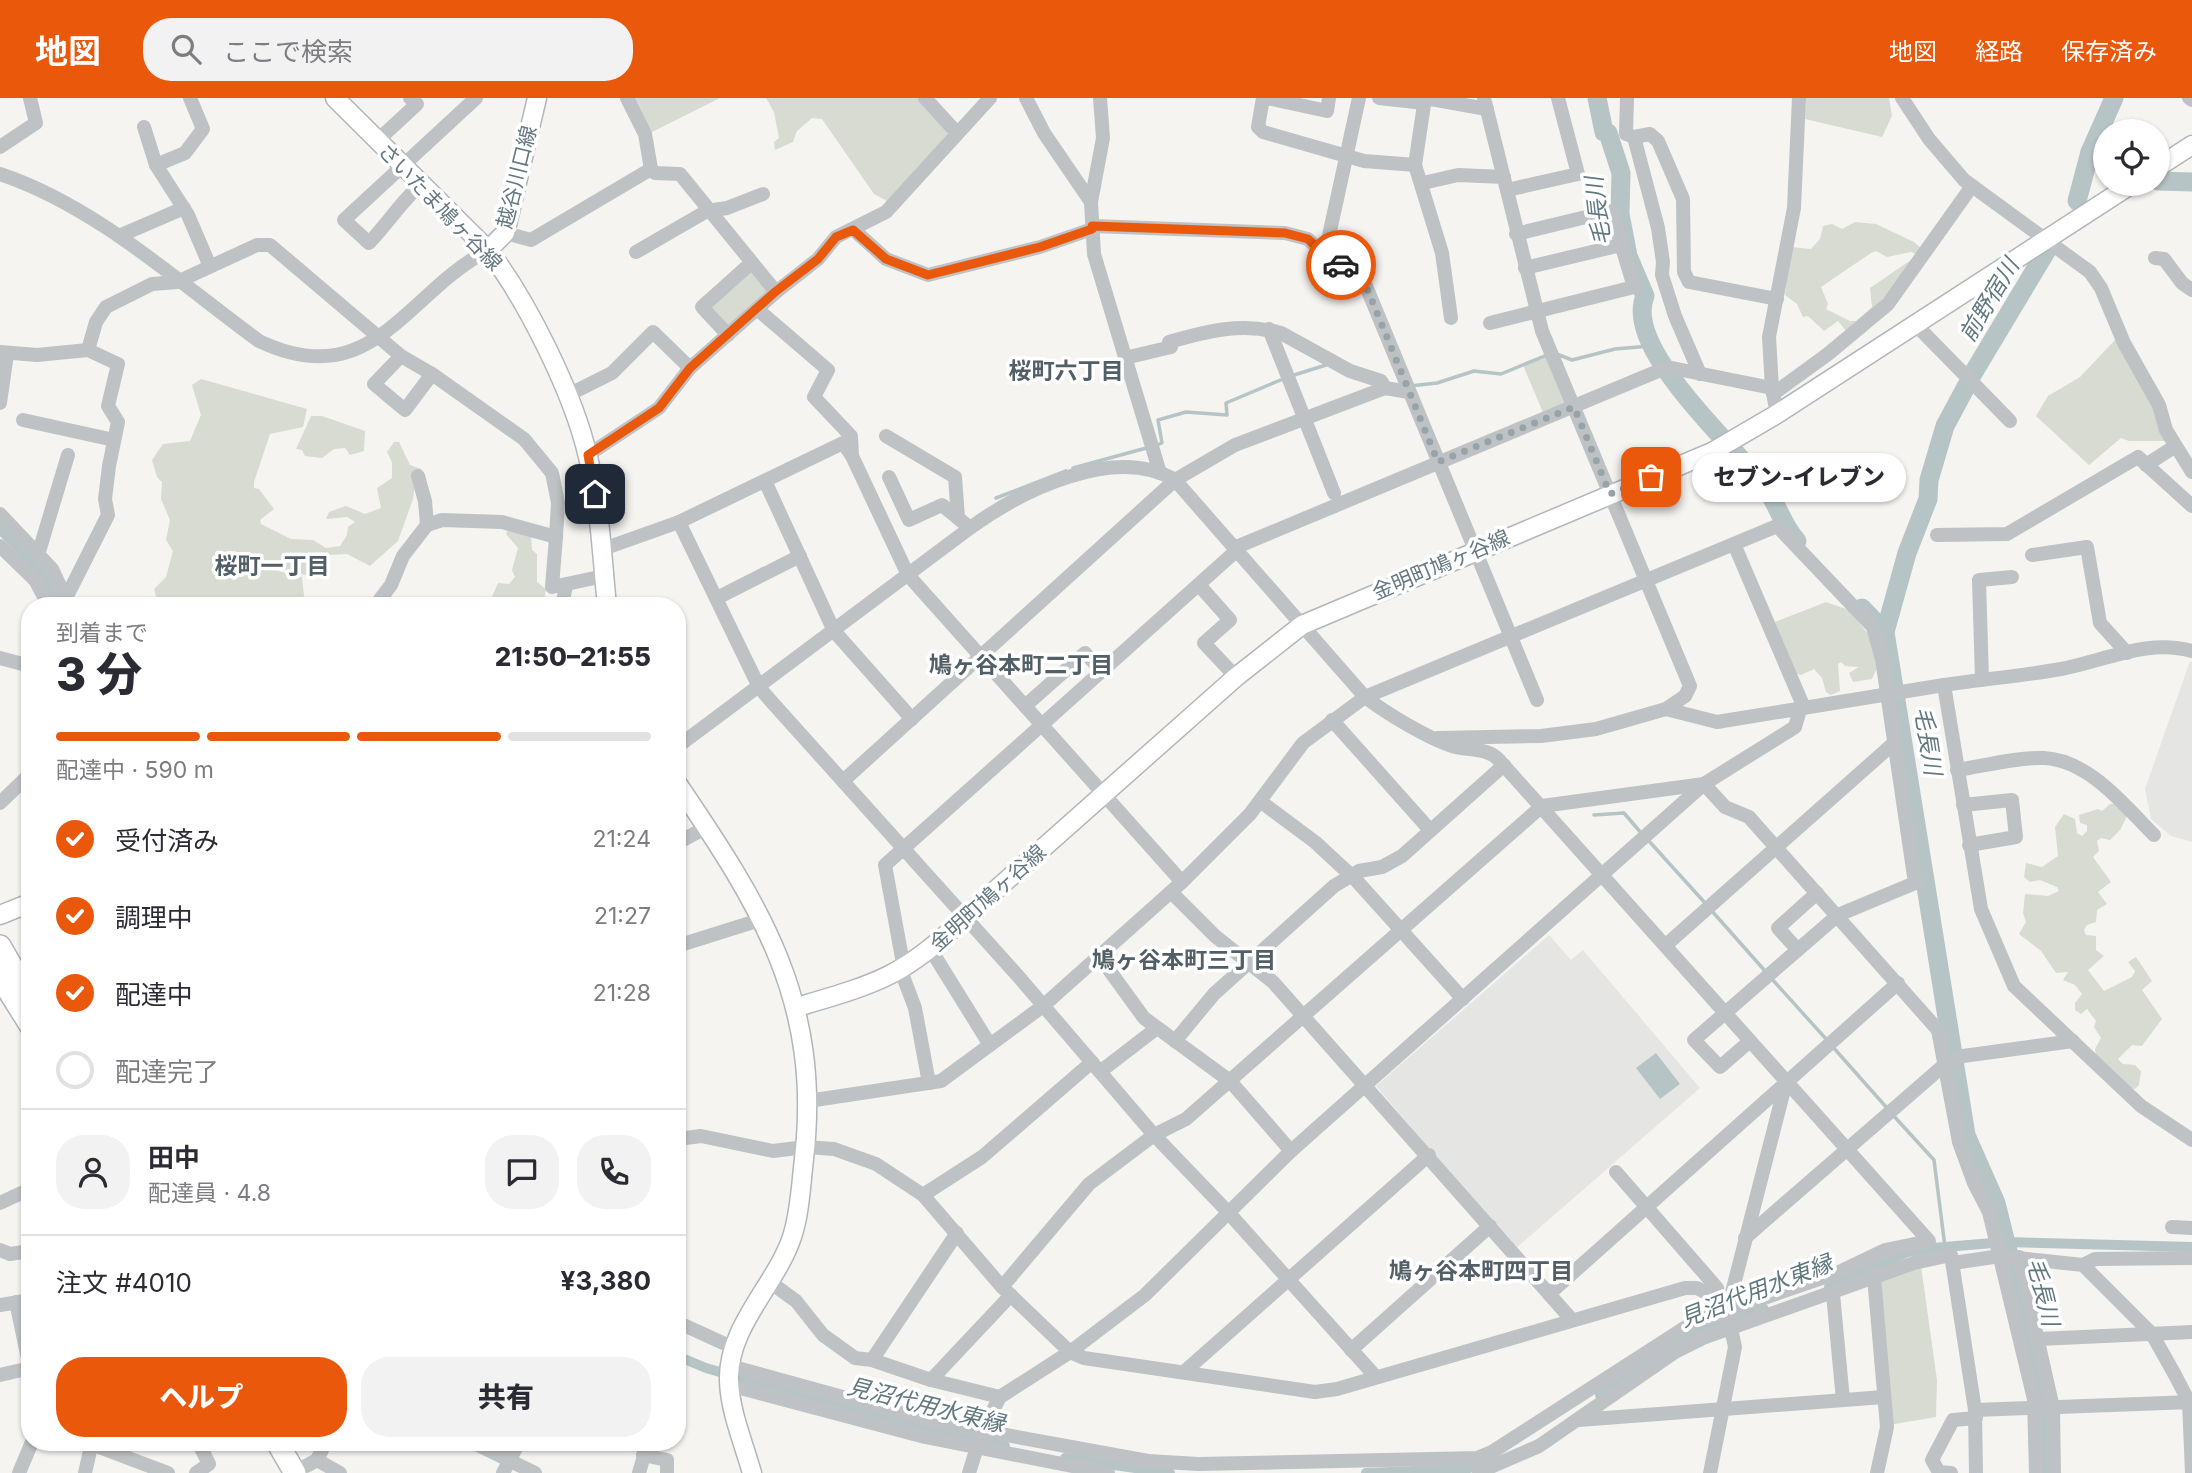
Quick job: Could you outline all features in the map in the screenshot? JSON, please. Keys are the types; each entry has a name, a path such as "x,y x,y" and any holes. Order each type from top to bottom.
{"highway":[{"path":"0,946 21,982"},
{"path":"0,977 21,1011"},
{"path":"287,1451 307,1468"},
{"path":"298,1451 307,1468"}],"main road":[{"name":"さいたま鳩ヶ谷線","path":"335,98 488,250 508,279 540,338 588,455 603,549 606,597"},
{"name":"越谷川口線","path":"488,250 505,233 537,98"},
{"path":"2170,159 2192,145"},
{"name":"金明町鳩ヶ谷線","path":"797,1007 880,982 931,950 1236,677 1302,625 1716,449 1777,414 2113,196"},
{"path":"686,796 763,919 783,963 797,1007 808,1101 805,1147 792,1236 734,1348 729,1375 752,1473"},
{"path":"0,915 21,907"}],"street":[{"path":"0,147 36,123 30,98"},
{"path":"156,164 185,153 203,129 190,98"},
{"path":"377,141 417,104 410,98"},
{"path":"421,184 397,206 385,226 369,243 344,220 476,98"},
{"path":"627,98 645,134 651,169 655,173 680,174 707,211 775,292"},
{"path":"925,98 957,133"},
{"path":"588,455 659,408 690,368 775,292 818,259 836,237 886,212 990,98"},
{"path":"1026,98 1039,126 1091,202"},
{"path":"1100,98 1102,138 1091,202 1094,254 1160,473"},
{"path":"1329,98 1326,111 1265,98 1258,127 1263,132 1347,157 1415,165"},
{"path":"1325,254 1359,98"},
{"path":"1379,98 1487,101 1516,234 1537,310 1574,407 1690,687 1685,696 1666,709 1596,729 1569,733 1437,738"},
{"path":"1423,183 1458,176 1505,183 1578,174 1558,98"},
{"path":"1627,98 1626,134 1634,137 1650,134 1658,141 1683,199 1684,272 1689,282 1777,299"},
{"path":"1777,414 1772,391 1769,337 1794,208 1799,98"},
{"path":"1902,98 1945,160 1972,186 2048,238 2090,272 2101,288 2124,343 2159,405 2175,447 2192,472"},
{"path":"1424,100 1415,165 1423,183 1442,253 1451,318"},
{"path":"144,127 156,164 184,208 209,264"},
{"path":"1634,137 1658,228 1665,288 1700,374"},
{"path":"505,233 531,240 651,169"},
{"path":"0,174 44,191 119,236 259,341 282,353 300,356 336,354 357,349 381,337 461,267 488,250"},
{"path":"929,1083 915,1008 902,970 885,865 1199,585 1235,549 1663,369 1700,374 1772,391 1828,354 1888,304 1972,186"},
{"path":"636,252 707,211 727,208 763,194"},
{"path":"119,236 184,208"},
{"path":"1490,323 1634,287 1611,211 1516,234"},
{"path":"853,230 886,259 928,275 1040,247 1092,227 1285,233 1308,239 1331,261 1353,271 1366,286 1537,700"},
{"path":"88,350 96,322 106,307 152,284 177,282 209,264 257,245 275,247 401,356 432,374 524,439 540,456 552,473 556,487 552,587 604,576"},
{"path":"1525,268 1621,245"},
{"path":"2155,258 2164,259 2182,283 2192,290"},
{"path":"728,335 702,307 750,264"},
{"path":"757,309 828,370 814,397 850,436 852,456"},
{"path":"1916,325 2010,421"},
{"path":"1125,358 1171,347 1169,342 1208,330 1234,327 1269,329 1350,371 1381,381 1385,388"},
{"path":"1269,329 1334,493"},
{"path":"566,396 612,373 653,332 690,368"},
{"path":"0,403 4,353 88,350 118,364 108,406 118,422 105,499 108,515 70,597"},
{"path":"401,356 374,384 405,410 432,374"},
{"path":"843,781 1175,480 1235,445 1385,388 1409,392"},
{"path":"23,420 114,440"},
{"path":"886,436 955,477 958,518"},
{"path":"603,549 678,522 843,443 852,456 908,575 1103,795 1215,936 1273,982 1303,1014 1572,1320"},
{"path":"2147,465 2175,447"},
{"path":"38,555 68,454"},
{"path":"1937,535 2007,534 2138,457 2192,506"},
{"path":"686,740 970,528 1022,495 1081,475 1130,465 1175,480 1365,697 1385,712 1451,746 1493,754 1929,1241 1885,1250 1837,1273 1694,1322 1492,1451 1478,1468"},
{"path":"418,476 425,501 427,525"},
{"path":"889,477 909,520 942,505 970,528"},
{"path":"765,481 834,631 912,719"},
{"path":"0,514 52,569 66,597"},
{"path":"382,597 391,585 403,555 427,525 442,520 502,522 556,537"},
{"path":"678,522 759,687 1097,1067 1154,1135 1227,1211 1376,1377"},
{"path":"808,1101 941,1081 1043,1006 1176,887 1260,801 1303,743 1365,697 1777,526 1873,627 1915,883 1838,915 1694,1040 1720,1067 1750,1041"},
{"path":"969,1473 982,1431 1000,1397 1070,1352 1145,1295 1227,1211 1291,1151 1704,784 1795,727 1802,708 1734,544"},
{"path":"0,546 35,580 45,597"},
{"path":"2032,555 2087,547 2100,622 2127,653"},
{"path":"717,598 800,556"},
{"path":"1982,680 1979,580 2012,578"},
{"path":"1199,585 1230,620 1204,643 1236,677"},
{"path":"564,597 566,586"},
{"path":"1666,709 1717,722 1944,685 2059,670 2167,646 2192,651"},
{"path":"1025,706 1086,653 1102,671"},
{"path":"0,658 21,664"},
{"path":"1944,685 1981,909 2014,986 2141,1106 2192,1140"},
{"path":"1332,720 1430,830"},
{"path":"1666,945 1894,743"},
{"path":"1957,770 2043,758 2075,767 2108,789 2154,835"},
{"path":"1175,1041 1214,994 1334,886 1351,876 1391,863 1504,765"},
{"path":"0,803 21,784"},
{"path":"931,1380 1006,1291 1089,1184 1154,1135 1186,1119 1542,806 1704,784"},
{"path":"1704,784 1725,807 1749,817 1938,1030 1959,1142 1974,1183 1989,1212 2035,1409 2036,1473"},
{"path":"1963,805 2012,800 2016,837 1969,845"},
{"path":"1260,801 1315,842 1351,876 1463,999"},
{"path":"686,838 707,827"},
{"path":"1797,949 1778,928 1817,892"},
{"path":"686,943 763,919"},
{"path":"931,950 990,1045"},
{"path":"1099,956 1144,1018 1230,1081 1291,1151"},
{"path":"1549,1294 1898,983"},
{"path":"923,1195 982,1157 1097,1067 1157,1028"},
{"path":"1745,1238 1943,1066 1963,1056 2073,1041"},
{"path":"1710,1473 1725,1409 1735,1347 1728,1310 1786,1081"},
{"path":"686,1139 713,1138 761,1150 805,1147 853,1154 876,1164 923,1195 1006,1291 1070,1352 1084,1358 1315,1392 1336,1389 1685,1288 1698,1288 1714,1295 1728,1310"},
{"path":"1184,1372 1429,1155"},
{"path":"1615,1172 1717,1288 1714,1295"},
{"path":"0,1203 21,1193"},
{"path":"1351,1350 1490,1226"},
{"path":"2172,1227 2192,1228"},
{"path":"872,1360 957,1233"},
{"path":"0,1250 10,1254 21,1252"},
{"path":"729,1375 982,1431 1147,1461 1478,1468 1526,1454 1675,1352 1703,1338 1833,1294 1914,1262 1951,1255 1975,1414 1976,1473"},
{"path":"1953,1263 2000,1256 2083,1265 2095,1259 2192,1258"},
{"path":"2019,1257 2053,1408 2054,1473"},
{"path":"2083,1265 2152,1334 2190,1402 2192,1473"},
{"path":"1874,1277 1887,1427 1877,1473"},
{"path":"770,1282 796,1301 823,1335 855,1358 872,1360 931,1380 1000,1397"},
{"path":"1833,1294 1843,1400"},
{"path":"0,1305 21,1301"},
{"path":"686,1326 734,1348"},
{"path":"2039,1339 2192,1332"},
{"path":"0,1375 21,1370"},
{"path":"729,1375 865,1422 977,1446 1050,1467 1108,1473"},
{"path":"1579,1420 1884,1397"},
{"path":"1951,1473 1939,1472 1932,1460 1953,1420 1975,1414 2035,1409 2190,1402"},
{"path":"19,1473 28,1451"},
{"path":"85,1473 90,1451"},
{"path":"112,1451 168,1473"},
{"path":"196,1473 209,1464 202,1451"},
{"path":"319,1451 307,1468 340,1473"},
{"path":"484,1451 506,1467 535,1473"},
{"path":"506,1467 514,1451"},
{"path":"639,1473 642,1451"},
{"path":"652,1451 667,1460 667,1473"}],"shaded area":[{"path":"632,98 720,98 650,133"},
{"path":"766,98 919,98 945,126 949,138 889,202 874,194 822,119 812,118 797,131 793,142 775,150 774,142 779,138 774,112"},
{"path":"1806,98 1889,98 1892,116 1882,137 1805,119"},
{"path":"1855,222 1876,224 1914,242 1923,250 1920,256 1911,252 1887,257 1876,251 1821,287 1828,304 1826,309 1850,321 1856,321 1872,307 1870,288 1914,258 1904,278 1848,333 1838,321 1824,331 1808,316 1803,317 1797,304 1785,295 1791,247 1811,249 1820,239 1823,226 1832,224 1842,229"},
{"path":"749,269 768,292 731,326 724,326 709,303"},
{"path":"2116,339 2154,407 2165,441 2129,441 2121,438 2089,465 2036,416 2048,396 2080,377"},
{"path":"1549,356 1569,403 1544,415 1523,365"},
{"path":"201,379 307,409 303,427 270,434 254,482 254,488 259,489 274,509 260,520 261,524 291,539 313,540 326,548 340,546 347,535 348,527 355,522 347,517 326,519 329,512 346,506 365,514 381,508 377,488 392,478 392,462 387,452 394,442 399,442 410,465 421,469 423,479 415,484 413,499 398,541 370,566 347,554 329,555 305,575 251,561 247,563 302,577 304,597 157,597 154,589 166,577 173,551 166,540 170,520 161,499 162,482 157,477 152,460 163,444 190,441 201,415 192,385"},
{"path":"311,416 322,416 365,431 364,451 350,455 345,448 334,449 322,458 305,456 302,450 296,449"},
{"path":"508,529 531,535 532,550 537,554 537,582 546,589 544,597 492,597 498,583 509,584 515,577 512,570 518,548 506,534"},
{"path":"1826,602 1849,610 1873,640 1877,668 1872,679 1853,682 1849,673 1859,667 1845,666 1841,662 1838,664 1840,691 1831,695 1826,692 1822,678 1814,669 1801,675 1794,673 1775,622"},
{"path":"2190,661 2192,842 2171,836 2151,819 2145,789"},
{"path":"2110,804 2116,804 2127,816 2120,830 2110,840 2101,838 2097,841 2099,851 2093,857 2111,882 2098,892 2107,904 2097,910 2096,922 2087,925 2084,930 2086,935 2096,936 2096,950 2104,956 2088,970 2104,991 2132,977 2135,971 2128,962 2136,957 2152,981 2142,990 2162,1019 2142,1046 2132,1045 2118,1059 2123,1064 2135,1065 2141,1071 2139,1085 2135,1089 2128,1087 2096,1055 2095,1049 2101,1038 2094,1027 2096,1021 2087,1009 2081,1014 2075,1010 2075,1003 2082,994 2075,985 2063,980 2068,972 2056,973 2041,951 2019,934 2026,922 2023,913 2025,894 2048,896 2059,891 2057,887 2040,880 2030,882 2024,877 2026,863 2042,867 2058,856 2055,827 2064,814 2075,819 2077,833 2082,836 2087,831 2087,825 2080,823 2079,815 2098,809 2102,811"},
{"path":"1549,935 1571,960 1583,950 1700,1088 1515,1249 1376,1086"},
{"path":"1656,1053 1680,1084 1660,1099 1636,1068"},
{"path":"1921,1266 1937,1380 1936,1417 1889,1425 1878,1281"}],"waterway":[{"name":"毛長川","path":"1597,98 1604,132 1608,133 1621,173 1620,214 1628,256 1645,296 1643,318 1651,344 1688,399 1756,476 1797,541"},
{"path":"2090,152 2114,98"},
{"name":"前野宿川","path":"2077,201 2090,152 2093,153"},
{"name":"前野宿川","path":"2170,181 2192,182"},
{"name":"前野宿川","path":"1972,375 2047,250"},
{"path":"1554,353 1572,360 1615,349 1650,346"},
{"path":"1410,386 1437,383 1474,371 1501,374 1547,355"},
{"path":"1291,376 1326,365"},
{"path":"1157,445 1162,443 1158,420 1186,412 1227,415 1226,403 1283,379"},
{"name":"前野宿川","path":"1885,632 1907,553 1928,499 1929,480 1945,426 1967,385"},
{"path":"1073,468 1150,447"},
{"path":"996,498 1066,471"},
{"name":"見沼代用水東縁","path":"0,529 41,572 55,597"},
{"name":"毛長川","path":"1862,608 1885,632 1966,1135 1996,1203 2037,1368 2047,1473"},
{"path":"1594,815 1624,813 1642,834"},
{"path":"1648,840 1706,904"},
{"path":"1711,910 1766,972"},
{"path":"1771,978 1827,1040"},
{"path":"1832,1046 1887,1108"},
{"path":"1892,1114 1934,1160 1945,1247"},
{"name":"見沼代用水東縁","path":"1829,1287 1908,1252 1933,1248 2005,1242 2192,1247"},
{"name":"見沼代用水東縁","path":"1600,1395 1685,1339 1706,1328 1764,1309"},
{"name":"見沼代用水東縁","path":"686,1360 706,1368 869,1415 1005,1446"},
{"name":"見沼代用水東縁","path":"1065,1458 1170,1473"},
{"name":"見沼代用水東縁","path":"1366,1473 1466,1469 1491,1461"}],"way so far":[{"path":"1341,265 1353,271 1366,286 1438,462 1574,407 1610,494 1651,477"}],"place":[{"name":"セブン-イレブン","path":"1651,477"}],"district":[{"name":"桜町六丁目","path":"1066,371"},
{"name":"桜町一丁目","path":"272,566"},
{"name":"鳩ヶ谷本町二丁目","path":"1021,665"},
{"name":"鳩ヶ谷本町三丁目","path":"1184,960"},
{"name":"鳩ヶ谷本町四丁目","path":"1481,1271"}],"route":[{"path":"595,494 588,455 659,408 690,368 775,292 818,259 836,237 853,230 886,259 907,270 928,275 1040,247 1092,229 1092,226 1285,233 1308,239 1331,261 1341,265"}]}
